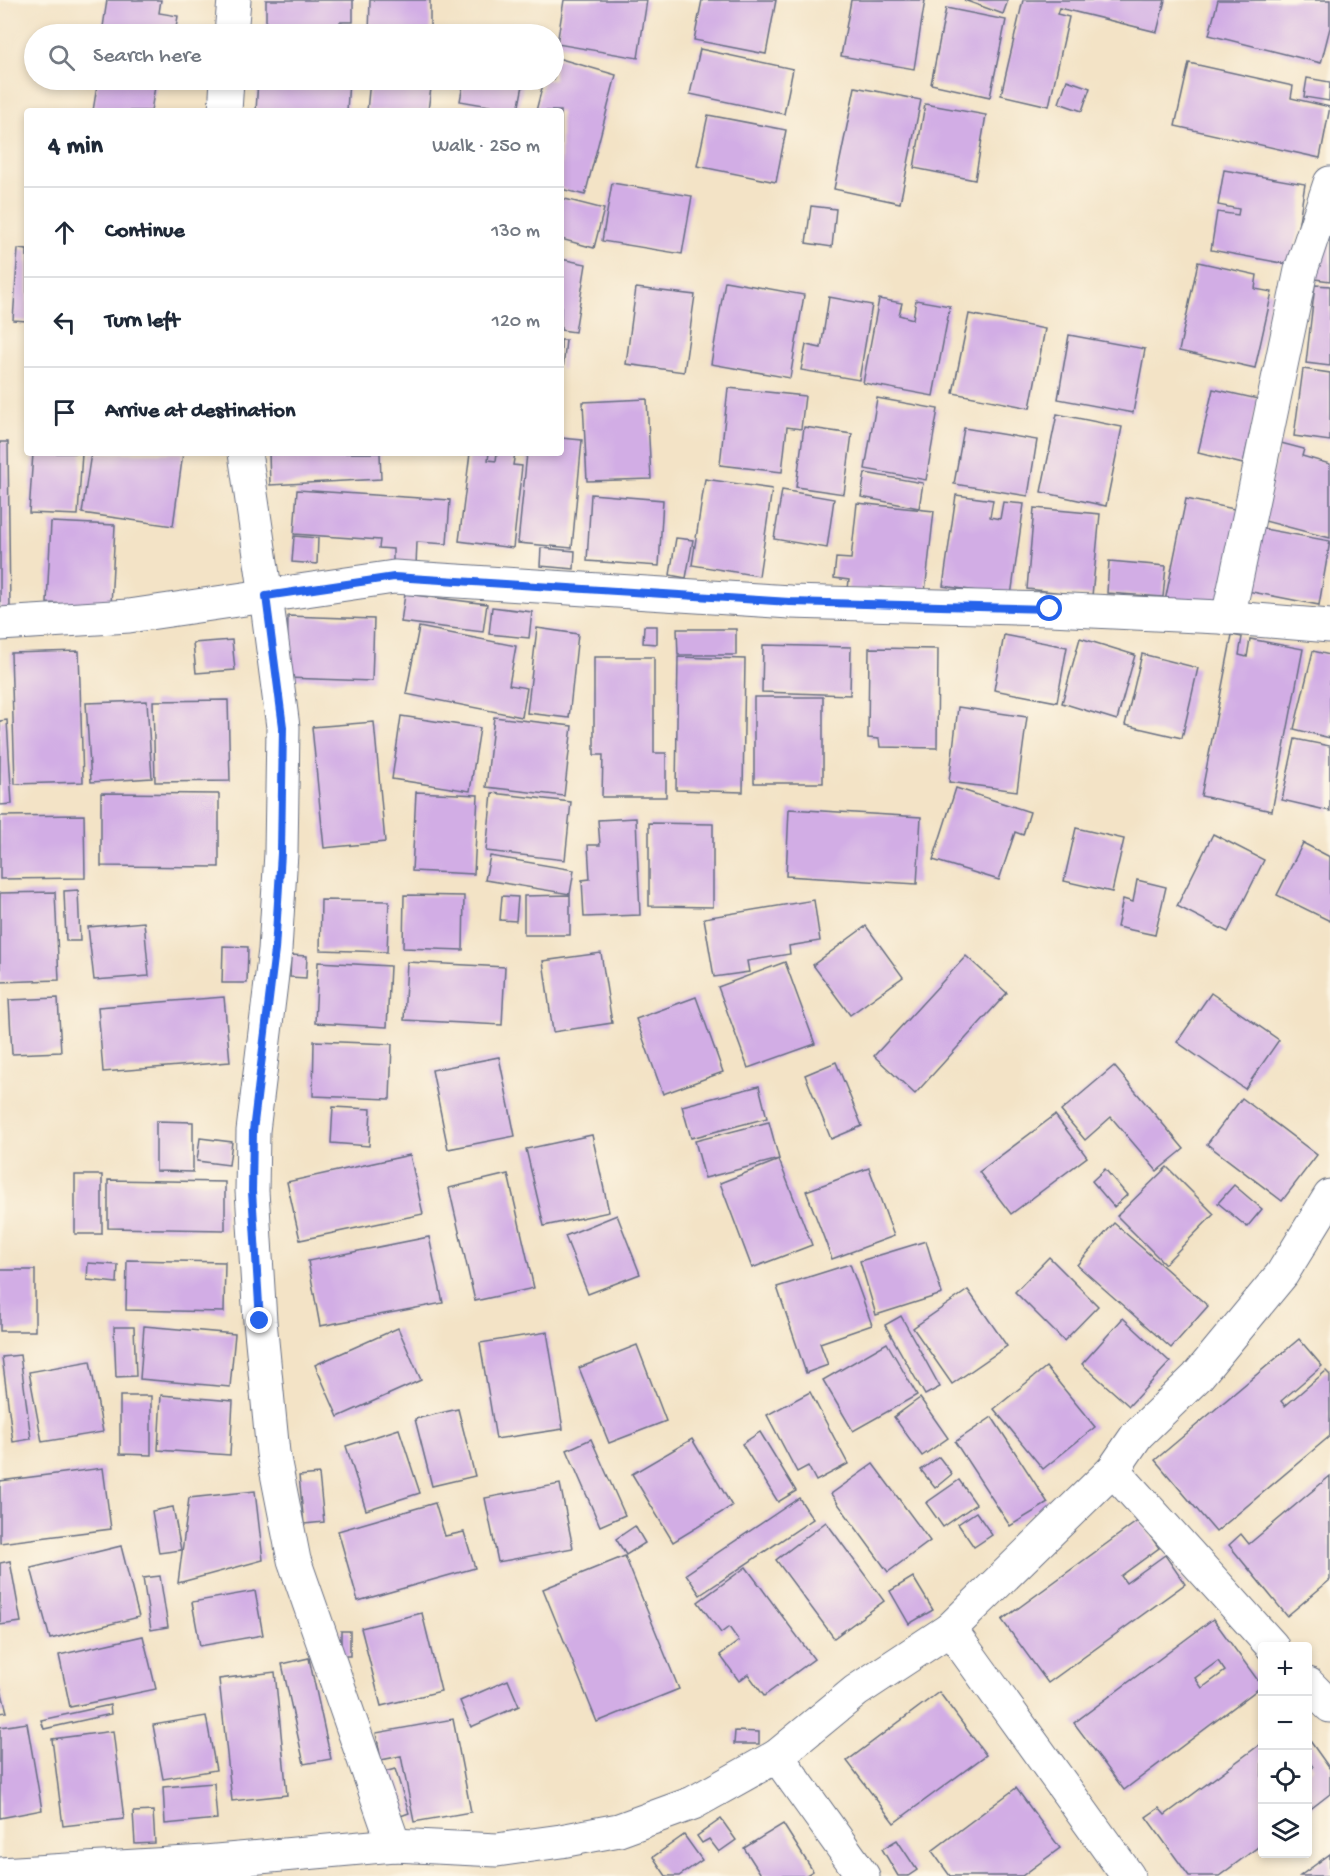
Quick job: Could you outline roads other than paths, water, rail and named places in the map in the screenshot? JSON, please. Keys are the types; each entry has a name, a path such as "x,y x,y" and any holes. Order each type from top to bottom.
{"street":[{"path":"232,24 234,0"},
{"path":"225,108 226,90"},
{"path":"1228,618 1301,270 1330,183"},
{"path":"245,456 283,727 281,853 275,950 253,1131 252,1191 260,1321 272,1442 294,1560 394,1845"},
{"path":"0,624 129,616 394,577 790,602 1050,609 1228,618 1330,626"},
{"path":"0,1874 207,1869 394,1845 497,1850 619,1830 693,1803 777,1756 856,1692 950,1629 1113,1470 1137,1435 1197,1377 1282,1274 1330,1196"},
{"path":"1113,1470 1268,1642"},
{"path":"950,1629 1128,1876"},
{"path":"1312,1688 1330,1706"},
{"path":"777,1756 863,1876"}]}
